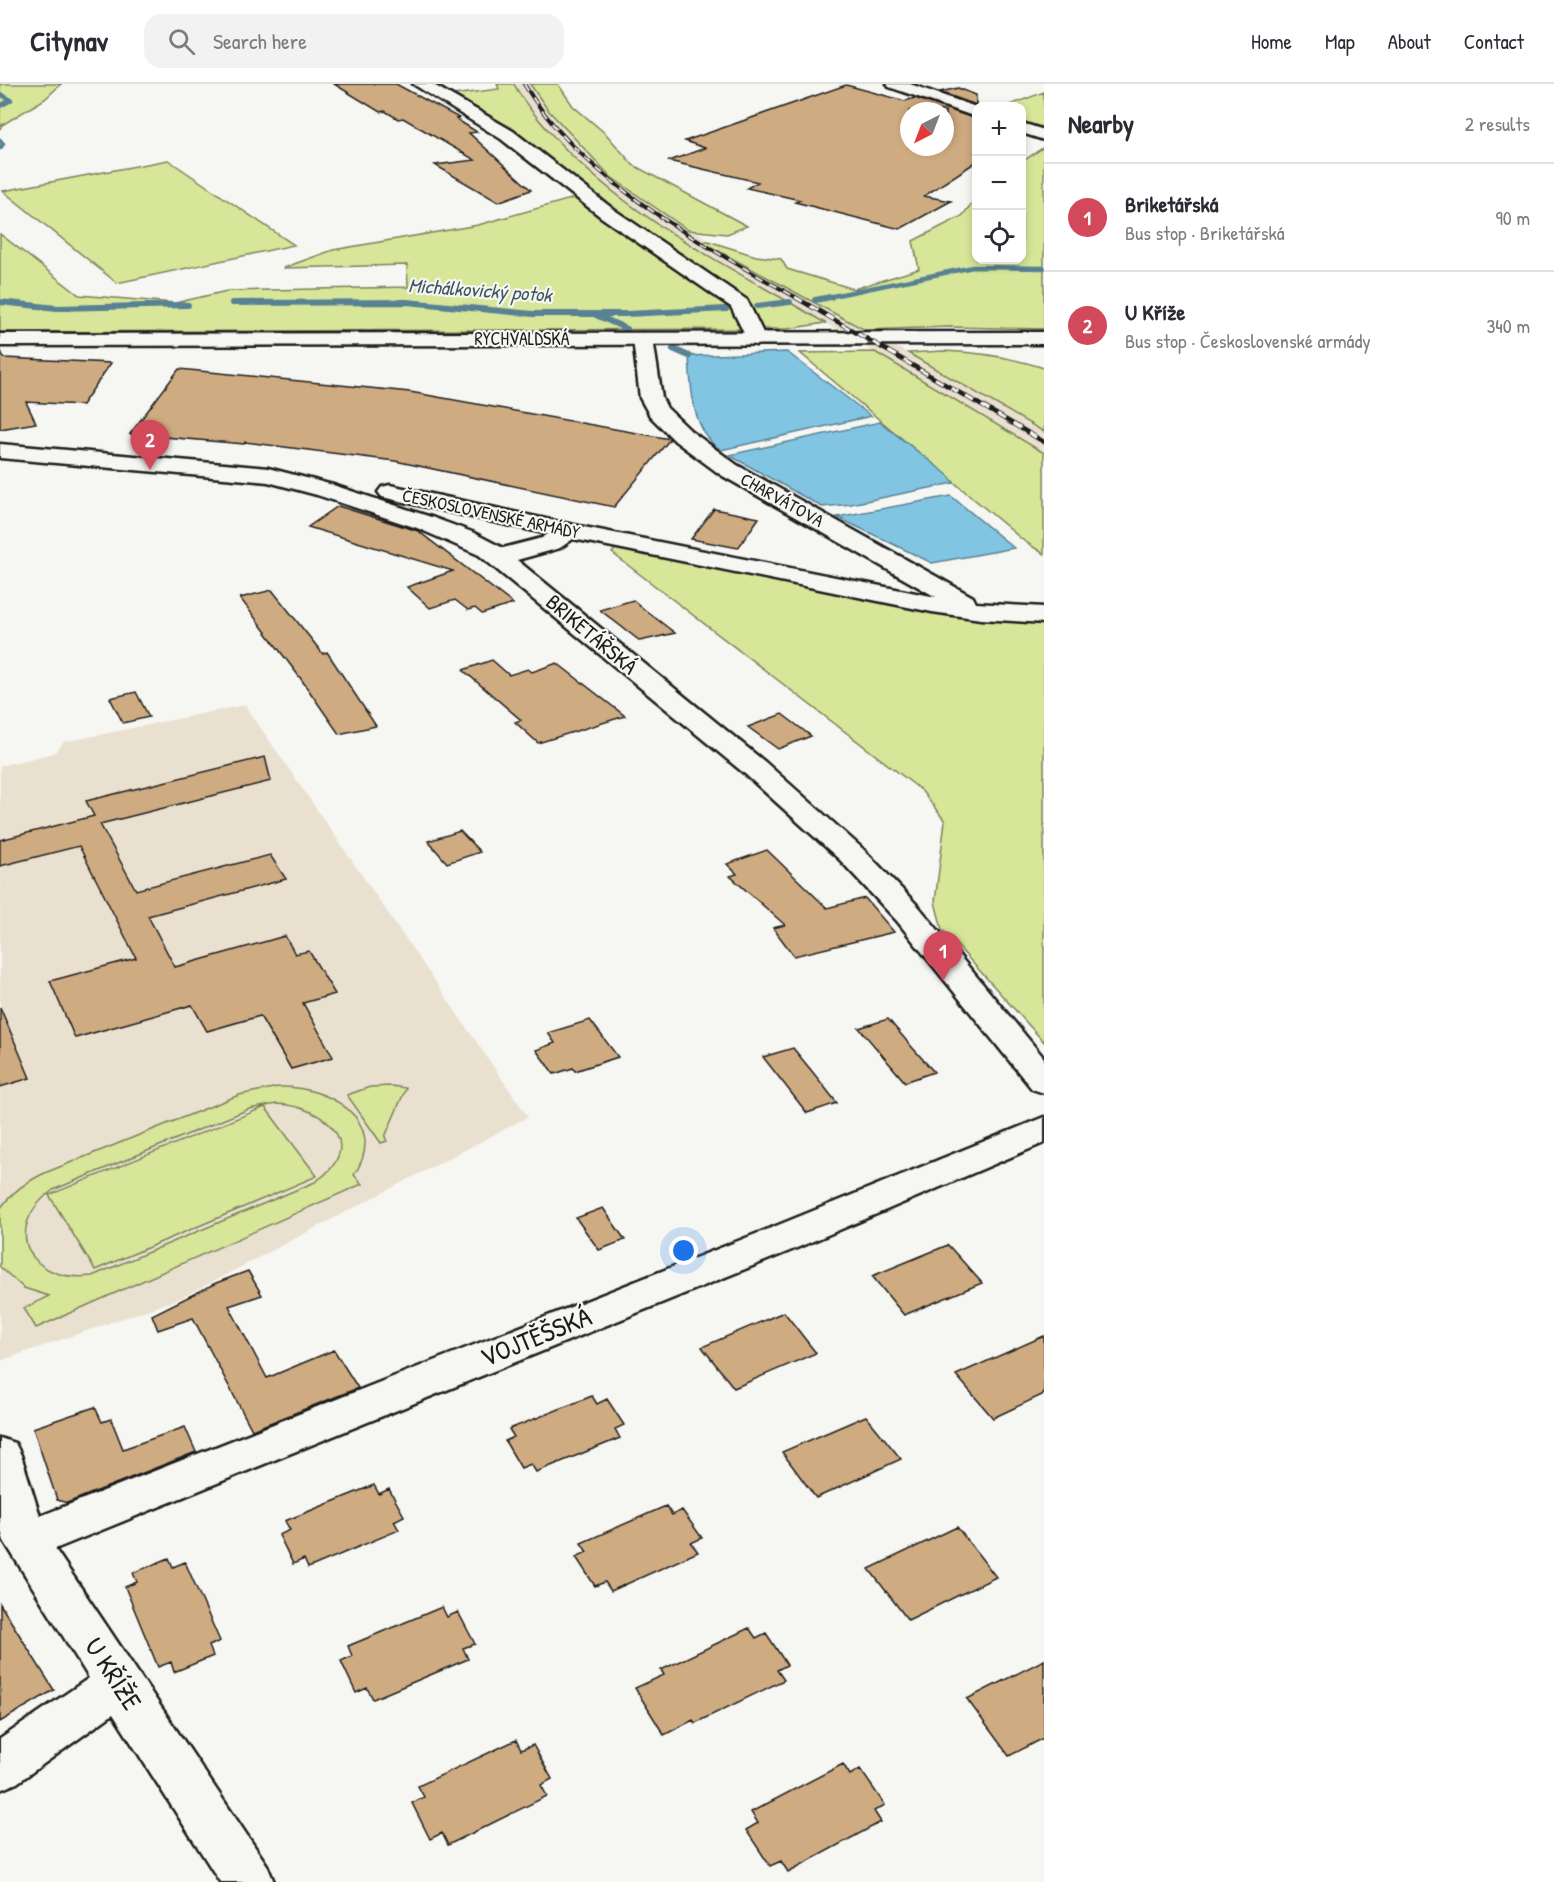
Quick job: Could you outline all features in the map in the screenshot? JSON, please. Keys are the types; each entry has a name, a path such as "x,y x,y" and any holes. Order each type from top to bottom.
{"street":[{"path":"421,84 507,135 607,213 740,304 756,339"},
{"path":"895,84 972,111"},
{"path":"1026,129 1044,135"},
{"name":"RYCHVALDSKÁ","path":"0,340 1044,338"},
{"name":"CHARVÁTOVA","path":"643,339 651,398 658,411 683,436 729,470 981,611"},
{"path":"0,451 249,472 283,477 354,498"},
{"name":"ČESKOSLOVENSKÉ ARMÁDY","path":"354,498 380,489 569,531 921,602 981,611 1044,615"},
{"name":"BRIKETÁŘSKÁ","path":"354,498 479,543 755,768 852,855 908,914 1044,1081"},
{"path":"499,557 551,543 562,538 569,531"},
{"name":"VOJTĚŠSKÁ","path":"26,1541 779,1240 1044,1129"},
{"name":"U KŘÍŽE","path":"0,1455 26,1541 249,1882"},
{"path":"0,1767 118,1684"}],"shaded area":[{"path":"514,84 535,84 670,215 723,249 1044,432 1044,453 810,314 702,254 649,218 586,170 538,119 522,99"},
{"path":"245,705 528,1117 181,1298 0,1361 0,766 54,753 64,742"}],"green space":[{"path":"0,84 61,84 45,99 2,125 0,129"},
{"path":"497,84 514,84 538,119 555,138 616,194 683,240 825,323 787,329 0,332 0,234 79,295 175,303 227,291 408,287 407,265 283,268 333,250 478,225 589,194 513,133 453,95 499,89"},
{"path":"530,84 558,84 573,106 606,134 633,165 747,226 727,234 688,230 611,177 548,110"},
{"path":"1044,92 1044,132 1026,125 1026,102 1018,102"},
{"path":"1044,147 1044,329 949,327 865,330 702,242 708,241 756,256 781,259 787,269 854,289 919,269 913,241 962,216 972,203 972,264 1026,264 1026,159"},
{"path":"168,160 294,245 117,283 3,191"},
{"path":"943,351 994,356 1044,368 1044,432 908,353"},
{"path":"875,352 1044,453 1044,554 1024,541 800,353"},
{"path":"618,546 1044,619 1044,1042 942,929 935,902 945,821 921,790 612,553"},
{"path":"278,1087 316,1092 333,1099 359,1122 365,1138 363,1155 354,1175 362,1184 36,1328 24,1308 49,1296 24,1288 0,1267 0,1209 4,1203 21,1188 47,1172 239,1095","holes":["277,1104 295,1106 324,1120 334,1130 339,1142 339,1155 331,1168 315,1182 92,1276 70,1276 52,1271 38,1262 29,1250 25,1236 28,1221 37,1205 53,1190 249,1109"]},
{"path":"370,1087 406,1088 385,1137 387,1141 381,1143 347,1095"},
{"path":"265,1107 317,1176 95,1270 49,1195"}],"water":[{"path":"787,352 871,416 721,450 711,442 698,420 692,395 689,356"},
{"path":"880,422 949,476 954,483 851,504 822,507 729,455"},
{"path":"951,496 1014,548 932,563 837,517"}],"building":[{"path":"334,84 396,84 459,118 456,119 477,132 469,133 531,190 498,202 435,165 475,160 403,118 398,119 385,111 380,112"},
{"path":"846,85 905,101 915,98 927,102 900,102 900,156 954,156 954,111 972,118 972,165 924,196 951,201 900,229 795,202 800,200 747,188 758,182 669,161 705,148 685,141"},
{"path":"958,88 976,95 976,102 972,104 940,92"},
{"path":"0,349 4,358 111,363 82,405 26,402 36,423 0,429"},
{"path":"179,369 410,392 670,439 614,507 395,461 245,442 244,444 130,434"},
{"path":"338,506 418,531 513,604 482,614 475,608 468,610 455,600 430,608 407,587 453,571 308,527"},
{"path":"714,509 759,518 738,548 691,539"},
{"path":"272,590 323,654 327,652 376,726 339,734 240,598"},
{"path":"633,600 675,633 640,641 600,610"},
{"path":"492,660 509,675 528,669 532,672 557,663 625,716 538,743 515,722 521,720 463,670"},
{"path":"136,692 149,717 123,723 110,698"},
{"path":"782,714 811,736 778,749 748,727"},
{"path":"265,757 271,781 100,824 136,890 270,855 286,879 148,916 175,967 285,936 295,954 309,951 335,994 303,1003 333,1057 291,1069 260,1016 207,1031 192,1005 75,1038 50,981 136,958 79,846 0,866 0,840 94,816 86,801"},
{"path":"460,831 480,852 447,863 428,841"},
{"path":"767,850 827,908 865,898 894,932 794,956 773,928 785,925 730,876 737,874 727,864"},
{"path":"0,1007 30,1078 0,1087"},
{"path":"888,1019 934,1072 905,1082 859,1028"},
{"path":"590,1020 618,1057 575,1071 573,1068 554,1074 536,1050 555,1043 548,1033"},
{"path":"793,1048 837,1103 807,1113 763,1057"},
{"path":"603,1208 625,1240 599,1250 576,1218"},
{"path":"948,1245 982,1283 904,1315 872,1276"},
{"path":"248,1271 262,1295 229,1306 267,1378 334,1350 358,1388 252,1430 193,1318 158,1330 152,1315 216,1283"},
{"path":"784,1312 816,1353 734,1388 702,1347"},
{"path":"1044,1336 1044,1394 993,1418 956,1375"},
{"path":"592,1396 597,1404 607,1399 624,1425 615,1429 620,1438 536,1472 531,1464 521,1468 505,1441 514,1437 509,1429"},
{"path":"95,1407 102,1422 111,1419 123,1449 185,1427 196,1452 67,1503 57,1500 33,1428"},
{"path":"866,1416 901,1459 816,1498 782,1452"},
{"path":"374,1485 379,1494 389,1489 404,1516 394,1521 399,1530 308,1568 304,1559 293,1564 279,1535 290,1530 285,1521"},
{"path":"666,1506 672,1515 682,1510 702,1538 691,1543 698,1552 611,1591 605,1582 595,1586 576,1557 587,1552 581,1543"},
{"path":"957,1527 996,1577 908,1620 869,1569"},
{"path":"169,1558 173,1567 185,1562 220,1641 209,1646 213,1656 174,1672 171,1662 158,1667 125,1587 137,1582 133,1573"},
{"path":"0,1604 54,1690 0,1722"},
{"path":"442,1607 447,1617 458,1612 475,1644 463,1648 468,1659 373,1699 367,1688 356,1693 341,1661 352,1656 348,1646"},
{"path":"749,1628 756,1638 766,1633 787,1665 777,1670 784,1680 695,1723 693,1720 664,1735 635,1688 664,1675 661,1670"},
{"path":"1044,1660 1044,1738 1009,1756 967,1699"},
{"path":"516,1740 521,1750 533,1745 552,1779 541,1785 547,1796 448,1845 442,1833 430,1839 412,1803 424,1797 418,1786"},
{"path":"843,1764 850,1775 860,1769 885,1805 874,1811 881,1822 788,1872 781,1861 770,1866 746,1830 758,1823 751,1812"}],"waterway":[{"path":"0,94 11,100 0,106"},
{"path":"0,140 3,144 0,148"},
{"name":"Michálkovický potok","path":"823,298 973,267 1044,268"},
{"name":"Michálkovický potok","path":"815,300 831,297"},
{"name":"Michálkovický potok","path":"0,302 57,308 188,305"},
{"name":"Michálkovický potok","path":"232,303 407,302 533,314 627,314 726,309"},
{"name":"Michálkovický potok","path":"757,306 790,302"},
{"path":"596,315 627,329"},
{"path":"673,349 689,356"}],"railway":[{"path":"524,84 548,119 577,150 611,180 684,232 797,298"},
{"path":"795,297 1044,442"}],"place":[{"name":"U Kříže","path":"150,470"},
{"name":"Briketářská","path":"943,981"}]}
